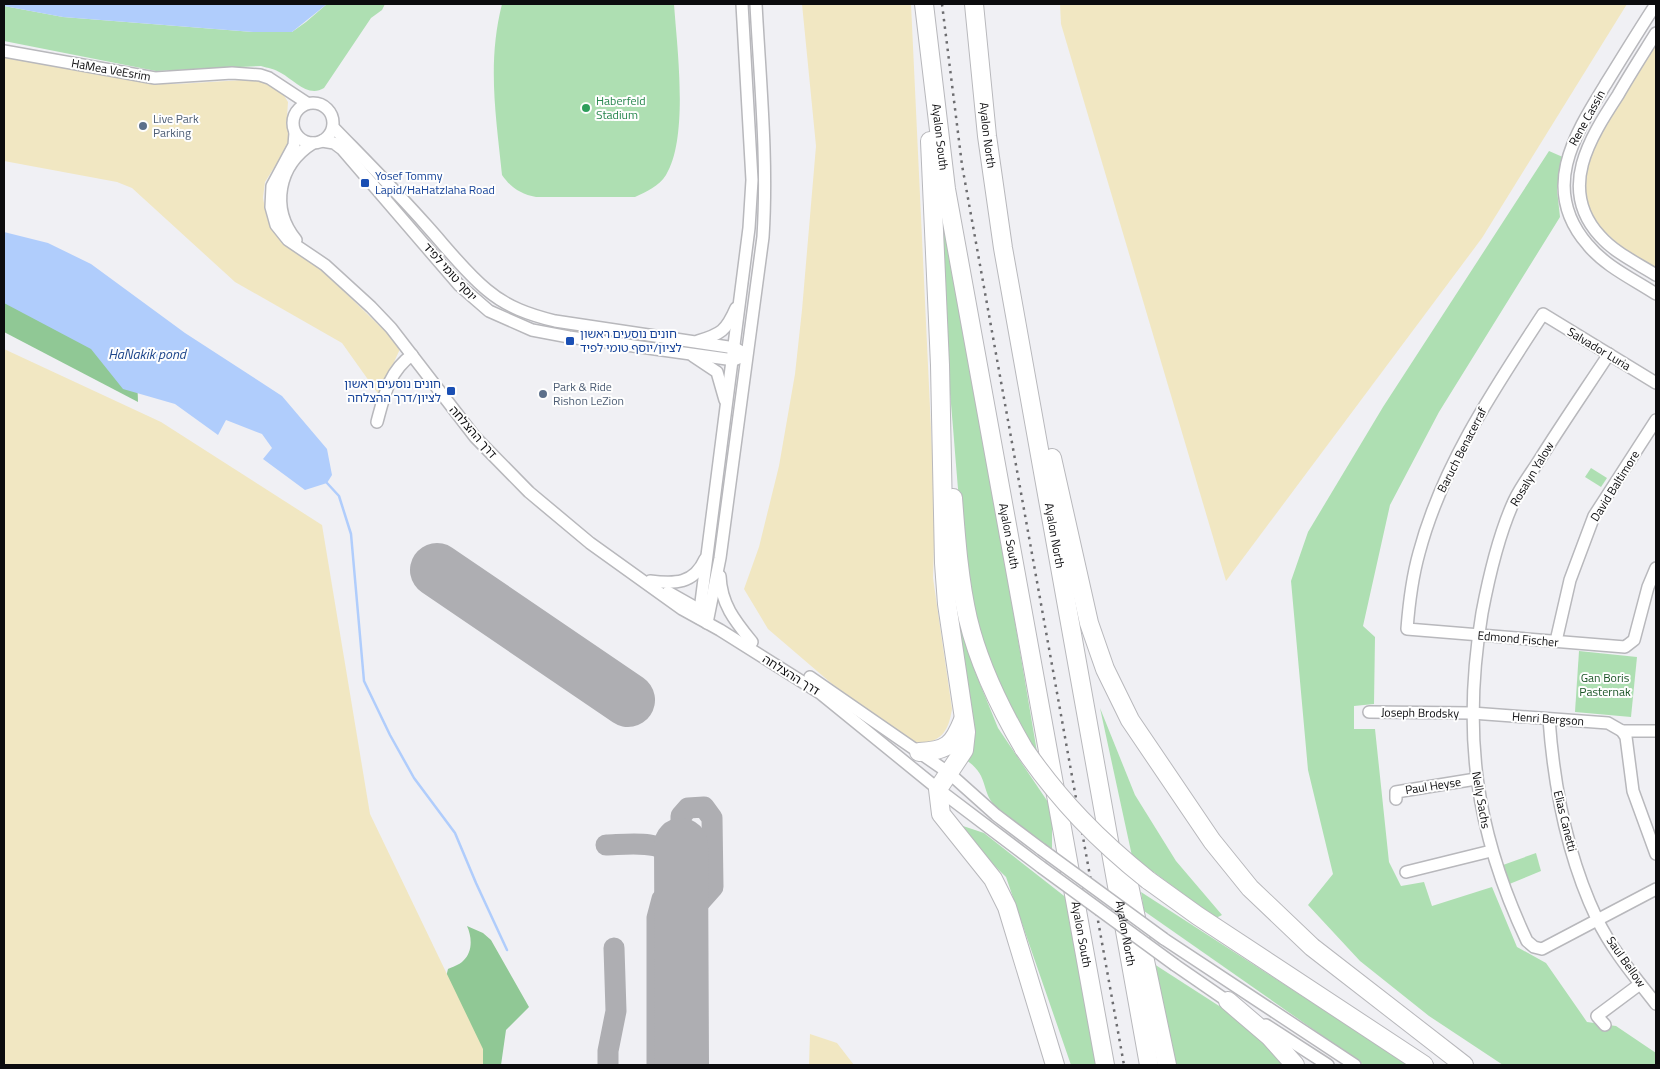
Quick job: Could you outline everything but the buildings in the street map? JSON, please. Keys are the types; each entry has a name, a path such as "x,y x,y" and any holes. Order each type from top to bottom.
{"highway":[{"name":"Ayalon South","path":"924,4 956,244 1105,1065"},
{"name":"Ayalon North","path":"974,4 987,136 1003,248 1149,1065"},
{"path":"928,45 940,366 942,508 947,604 966,732 964,750 938,789 941,814 993,879 1007,907 1055,1065"},
{"path":"1003,248 1089,624 1105,669 1130,720 1212,841 1250,888 1312,947 1464,1065"},
{"path":"940,366 958,554 968,621 986,673 1024,748 1064,803 1091,832 1148,880 1212,925 1424,1065"},
{"path":"1078,668 1093,714 1167,1065"},
{"path":"919,752 939,751 955,740 964,717"},
{"path":"1228,1001 1270,1037 1295,1065"}],"street":[{"path":"703,616 709,550 749,228 752,180 742,4"},
{"path":"703,616 720,558 763,237 765,198 756,4"},
{"name":"Rene Cassin","path":"1656,4 1580,126 1566,164 1564,190 1571,219 1588,246 1604,260 1656,294"},
{"name":"Rene Cassin","path":"1656,33 1594,134 1581,167 1579,189 1585,212 1600,236 1613,248 1656,275"},
{"name":"HaMea VeEsrim","path":"4,50 155,78 239,74 260,75 278,83 307,103"},
{"path":"278,83 292,104 294,114 292,121 296,133 303,140 318,142 329,135 333,128 333,121 328,108 316,102 307,103 294,114"},
{"name":"יוסף טומי לפיד","path":"333,128 388,183 470,274 487,290 510,306 556,321 695,342 734,354"},
{"name":"דרך ההצלחה","path":"296,133 294,145 272,186 271,207 280,232 288,240 306,251 371,308 412,355 491,455 563,522 682,610 703,616 752,642 828,688 949,773 996,815 1164,939 1355,1065"},
{"name":"יוסף טומי לפיד","path":"318,142 334,144 342,149 460,285 489,311 518,325 554,334 689,354 748,355"},
{"name":"דרך ההצלחה","path":"306,251 283,220 280,200 281,188 288,169 295,159 318,142"},
{"path":"695,342 722,332 728,325 740,300"},
{"name":"Salvador Luria","path":"1543,314 1656,383"},
{"name":"Baruch Benacerraf","path":"1407,629 1412,585 1419,552 1444,481 1487,400 1543,314"},
{"path":"689,354 717,372 721,378 727,410"},
{"name":"Rosalyn Yalow","path":"1479,636 1487,585 1514,500 1609,354"},
{"path":"377,422 390,380 400,364 412,355"},
{"name":"David Baltimore","path":"1556,642 1570,580 1594,516 1656,420"},
{"path":"650,581 671,583 689,580 702,567 709,550"},
{"name":"דרך ההצלחה","path":"610,558 650,581 820,693 938,789 1041,867 1175,965 1328,1065"},
{"path":"720,558 722,596 728,611 752,642"},
{"path":"1652,588 1656,568"},
{"name":"Edmond Fischer","path":"1407,629 1617,648 1629,645 1634,640 1652,588"},
{"name":"Nelly Sachs","path":"1479,636 1472,713 1476,779 1491,851 1503,885 1527,941 1534,947 1542,949 1597,919"},
{"name":"Joseph Brodsky","path":"1369,712 1472,713"},
{"name":"Henri Bergson","path":"1472,713 1608,723 1622,731"},
{"name":"Elias Canetti","path":"1549,719 1552,766 1560,809 1570,846 1597,919"},
{"path":"1622,731 1656,731"},
{"path":"1622,731 1626,737 1633,790 1651,824 1656,854"},
{"name":"Paul Heyse","path":"1396,799 1396,792 1476,779"},
{"path":"1406,872 1491,851"},
{"path":"1597,919 1656,889"},
{"name":"Saul Bellow","path":"1597,919 1626,967 1656,1004"},
{"path":"1605,1025 1596,1016 1640,984"}],"green space":[{"path":"327,4 385,4 382,10 371,18 324,88 318,91 301,87 279,72 261,66 156,71 4,41 4,6 63,17 253,32 292,32"},
{"name":"Haberfeld Stadium","path":"502,4 674,4 679,67 679,116 673,159 666,175 660,182 648,191 635,197 536,197 517,190 505,180 502,175 494,90 495,47"},
{"path":"1549,151 1565,158 1557,190 1560,217 1439,412 1390,505 1363,626 1375,637 1374,704 1354,706 1354,729 1375,729 1389,862 1401,886 1424,882 1432,906 1492,887 1517,947 1546,963 1587,1022 1616,1026 1656,1053 1656,1065 1503,1065 1429,1016 1360,961 1308,905 1333,874 1308,770 1291,581 1308,532 1383,407"},
{"path":"935,169 967,339 1037,752 1005,701 991,666 971,593 961,517 943,316"},
{"path":"4,291 137,374 138,402 4,332"},
{"path":"1591,468 1607,478 1601,487 1585,477"},
{"path":"960,619 976,674 998,728 1052,808 1052,849 1016,824 996,807 988,795 979,772 966,760 955,623"},
{"name":"Gan Boris Pasternak","path":"1579,651 1637,657 1631,717 1575,712"},
{"path":"1100,708 1135,795 1176,861 1222,915 1216,918 1132,856"},
{"path":"963,826 984,833 1068,899 1100,1065 1071,1065 1006,877 955,827"},
{"path":"1536,853 1541,871 1507,885 1503,865"},
{"path":"1141,892 1409,1065 1364,1065 1144,911"},
{"path":"467,926 483,933 491,940 529,1007 506,1030 501,1065 458,1065 446,977 448,969 458,965 469,953 471,940"},
{"path":"1154,964 1244,1022 1288,1065 1173,1065"}],"sand":[{"path":"802,4 911,4 935,514 933,578 952,709 948,724 942,735 917,746 831,683 768,629 744,589 759,547 779,466 795,374 802,310 816,146"},
{"path":"1060,4 1627,4 1482,238 1226,581 1061,24"},
{"path":"1656,44 1656,269 1619,245 1598,225 1586,203 1586,186 1587,164 1599,137"},
{"path":"4,54 150,83 262,81 282,92 288,102 287,117 291,133 289,144 265,182 263,198 267,218 282,239 319,267 396,342 400,349 379,395 342,343 235,282 132,188 117,182 4,161"},
{"path":"4,349 161,422 322,525 370,814 483,1049 483,1065 4,1065"},
{"path":"810,1034 837,1043 854,1065 809,1065"}],"water":[{"path":"4,4 327,4 292,32 253,32 63,17 4,6"},
{"name":"HaNakik pond","path":"4,232 48,243 91,264 185,333 282,396 327,449 332,475 327,483 305,490 263,459 272,448 262,434 226,420 218,435 175,404 123,389 91,349 4,303"}],"waterway":[{"path":"327,483 339,496 351,534 364,681 390,735 414,778 455,833 507,950"}],"taxiway":[{"path":"681,845 681,816 688,808 704,807 712,818 713,887 681,923"},
{"path":"606,845 652,845 667,852 670,859 671,891 662,899 657,918 657,1065"},
{"path":"608,1065 608,1051 616,1011 614,948"}],"runway":[{"path":"437,570 628,700"},
{"path":"681,845 682,1065"}],"railway":[{"path":"942,4 962,165 1124,1065"}],"place":[{"name":"Haberfeld Stadium","path":"586,108"},
{"name":"Live Park Parking","path":"143,126"},
{"name":"Yosef Tommy Lapid/HaHatzlaha Road","path":"365,183"},
{"name":"חונים נוסעים ראשון לציון/יוסף טומי לפיד","path":"570,341"},
{"name":"חונים נוסעים ראשון לציון/דרך ההצלחה","path":"451,391"},
{"name":"Park & Ride Rishon LeZion","path":"543,394"}]}
